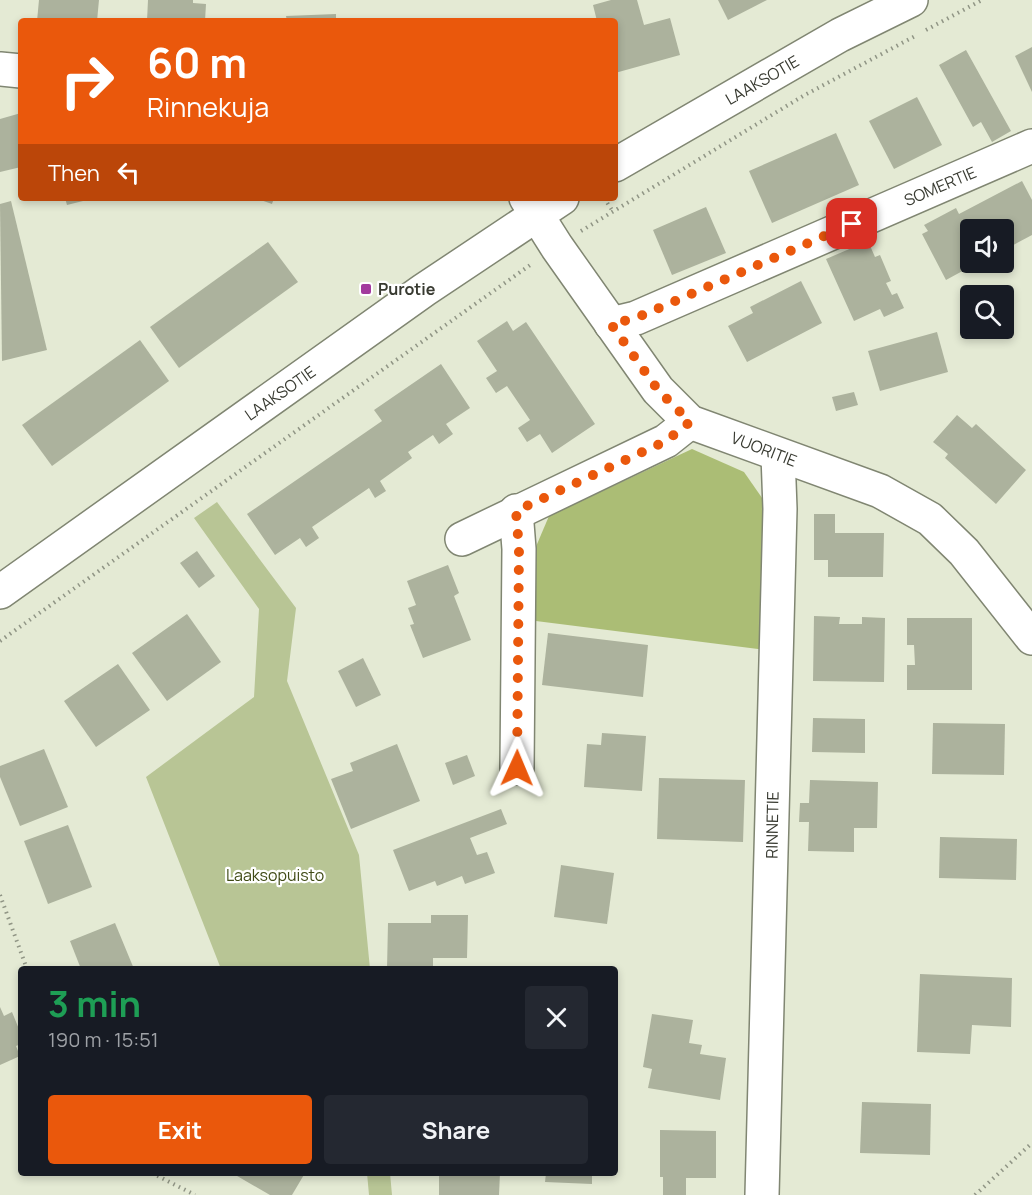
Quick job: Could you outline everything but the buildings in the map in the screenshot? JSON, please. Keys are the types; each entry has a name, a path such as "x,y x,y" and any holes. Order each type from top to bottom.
{"street":[{"name":"LAAKSOTIE","path":"618,163 840,35 911,0"},
{"path":"0,69 18,71"},
{"name":"SOMERTIE","path":"611,324 636,318 1018,153"},
{"name":"LAAKSOTIE","path":"0,592 542,204"},
{"name":"VUORITIE","path":"542,204 556,247 658,390 690,422 880,491 930,519 964,552 1032,638"},
{"path":"462,539 516,511 666,441 690,422"},
{"name":"RINNETIE","path":"762,1195 780,509 778,455"},
{"path":"516,511 519,549 517,768"}],"path":[{"path":"0,641 556,247 612,210 803,96 982,0"},
{"path":"606,201 612,210"},
{"path":"0,897 26,966"},
{"path":"975,1195 1032,1143"},
{"path":"158,1176 195,1195"}],"green space":[{"path":"692,449 744,472 769,508 766,650 528,620 529,563 549,516"},
{"name":"Laaksopuisto","path":"217,502 296,608 287,681 359,855 370,966 220,966 146,777 254,697 259,609 194,518"},
{"path":"367,1176 390,1176 392,1195 369,1195"}],"place":[{"name":"Purotie","path":"366,289"}],"route":[{"path":"517,768 519,549 516,511 666,441 690,422 658,390 611,324 636,318 852,224"}]}
